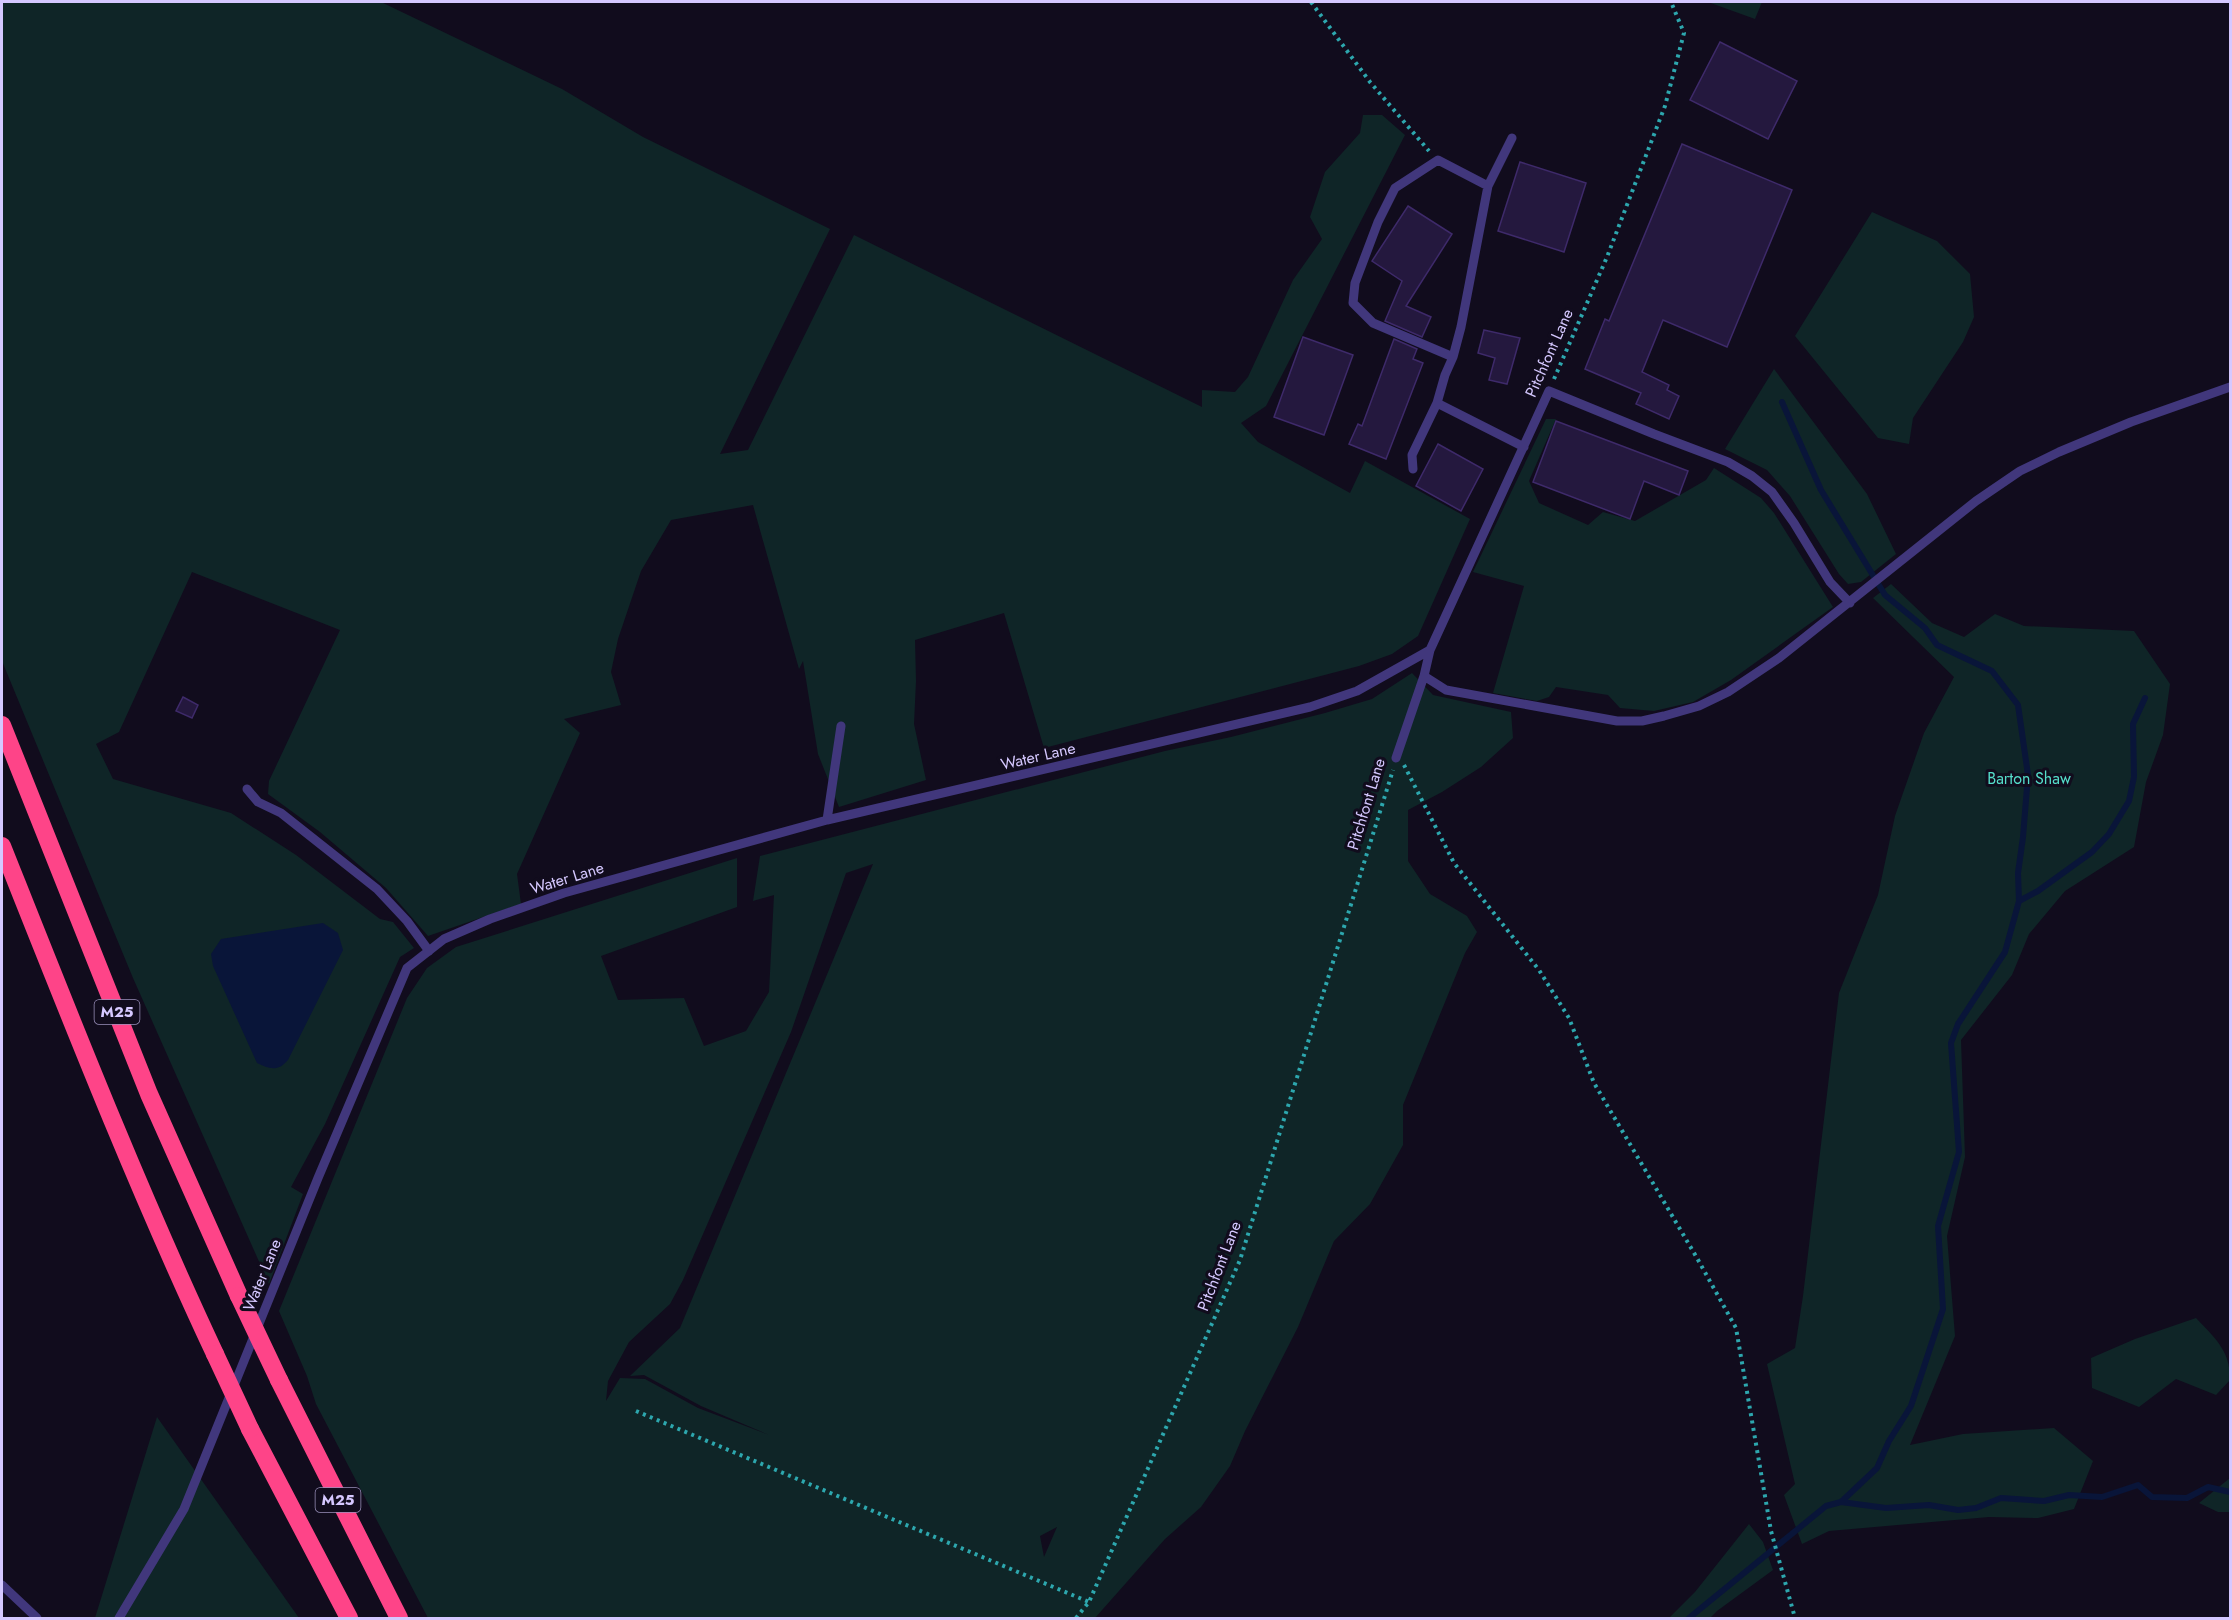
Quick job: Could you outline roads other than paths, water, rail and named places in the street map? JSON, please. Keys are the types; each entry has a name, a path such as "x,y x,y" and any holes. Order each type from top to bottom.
{"highway":[{"name":"M25","path":"2,725 145,1083 239,1296 399,1618"},
{"name":"M25","path":"2,846 98,1085 181,1282 250,1429 349,1618"}],"lane":[{"path":"1413,470 1412,455 1437,403 1461,327 1488,186 1512,138"},
{"path":"1453,357 1372,323 1353,303 1355,283 1378,222 1395,188 1438,160 1488,186"},
{"path":"1424,676 1446,690 1617,721 1642,721 1699,706 1728,692 1779,658 1976,501 2020,471 2110,431 2230,387"},
{"name":"Pitchfont Lane","path":"1396,759 1424,676 1430,650 1550,391 1728,462 1752,476 1772,492 1830,582 1850,603"},
{"path":"1437,403 1524,447"},
{"name":"Water Lane","path":"119,1618 184,1509 318,1179 407,968 444,939 564,893 827,819 1310,707 1357,691 1430,650"},
{"path":"827,819 841,726"},
{"path":"247,789 258,802 281,813 377,888 407,921 429,951"},
{"path":"2,1585 37,1618"}],"water":[{"path":"323,923 338,933 343,950 288,1060 277,1068 261,1065 257,1063 213,966 211,954 221,939"}],"waterway":[{"path":"1782,402 1821,490 1885,595 1925,628 1937,645 1992,671 2018,705 2028,775 2018,873 2019,901 2005,952 1958,1024 1951,1043 1959,1152 1938,1226 1943,1309 1911,1406 1889,1441 1877,1468 1841,1502"},
{"path":"2019,901 2038,891 2092,852 2109,834 2129,801 2134,777 2133,724 2145,698"},
{"path":"1689,1618 1826,1506 1841,1502 1886,1508 1929,1505 1958,1510 1976,1508 2001,1498 2044,1501 2069,1495 2102,1497 2138,1485 2152,1497 2187,1498 2208,1487 2230,1492"}],"park label":[{"name":"Barton Shaw","path":"2029,778"}]}
